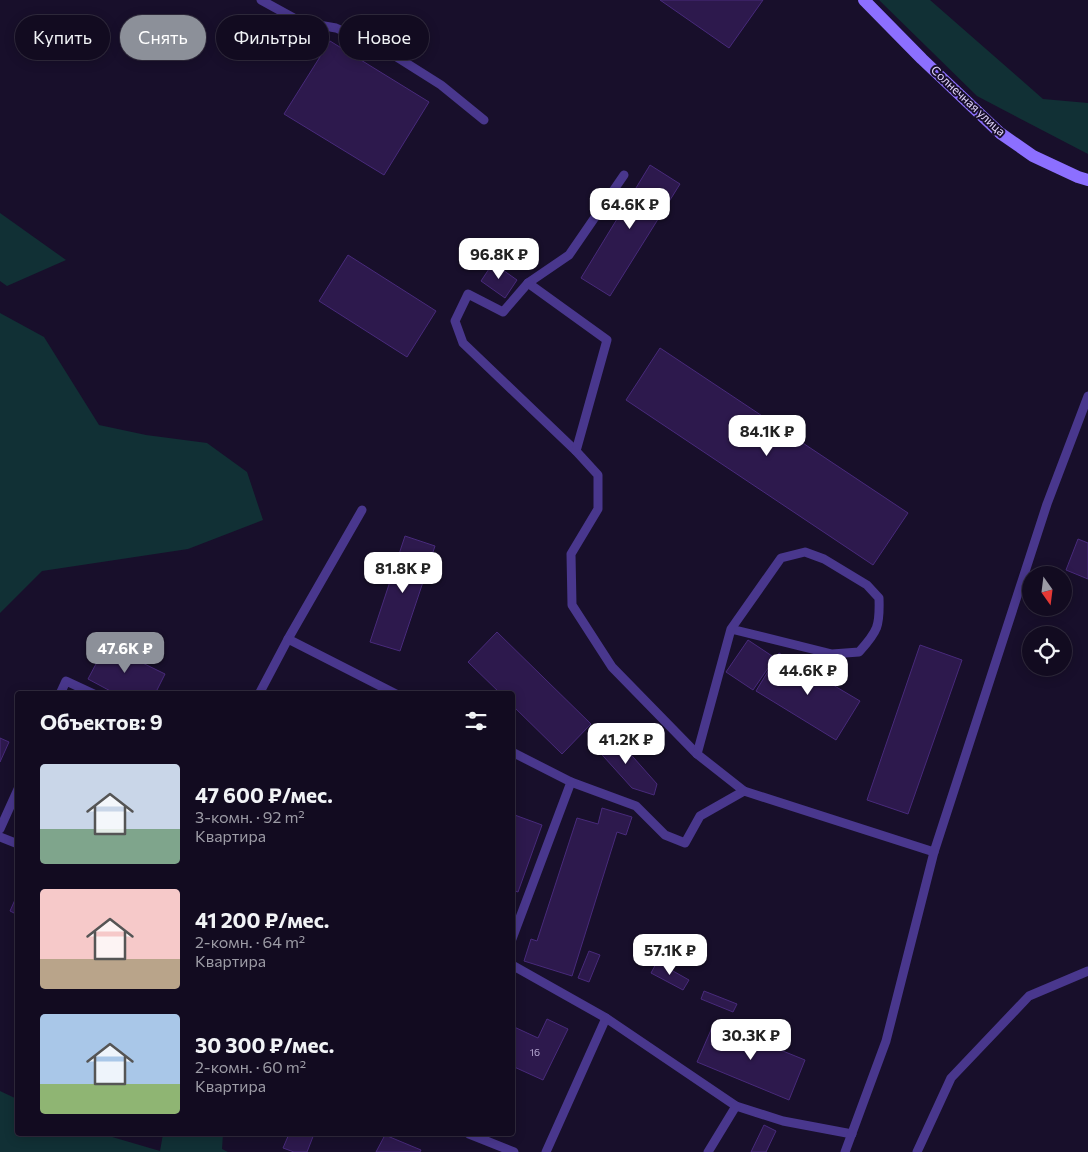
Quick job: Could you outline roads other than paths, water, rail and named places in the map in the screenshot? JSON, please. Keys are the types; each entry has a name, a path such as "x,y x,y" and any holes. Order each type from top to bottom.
{"street":[{"name":"Солнечная улица","path":"864,0 922,59 1000,133 1033,156 1088,180"}],"lane":[{"path":"261,0 301,22 336,28 384,49 441,85 484,120"},
{"path":"624,175 569,255 528,283 503,312 468,294 455,321 463,343 576,451 598,475 598,509 571,554 572,605 612,666 697,754 744,791 934,852"},
{"path":"528,283 608,340 576,451"},
{"path":"845,1152 886,1041 934,852 1047,504 1088,396"},
{"path":"261,691 362,510"},
{"path":"697,754 731,629 781,558 805,552 824,559 867,585 879,598 880,621 870,640 859,652 832,654 731,629"},
{"path":"288,639 390,691"},
{"path":"61,691 66,681 88,691"},
{"path":"515,754 571,782 636,806 665,835 685,843 700,816 744,791"},
{"path":"515,931 571,782"},
{"path":"0,829 15,796"},
{"path":"0,837 15,843"},
{"path":"515,967 606,1018 736,1106 784,1122 852,1134"},
{"path":"917,1152 951,1078 1029,996 1088,971"},
{"path":"546,1152 606,1018"},
{"path":"708,1152 736,1106"},
{"path":"474,1136 514,1152"}]}
